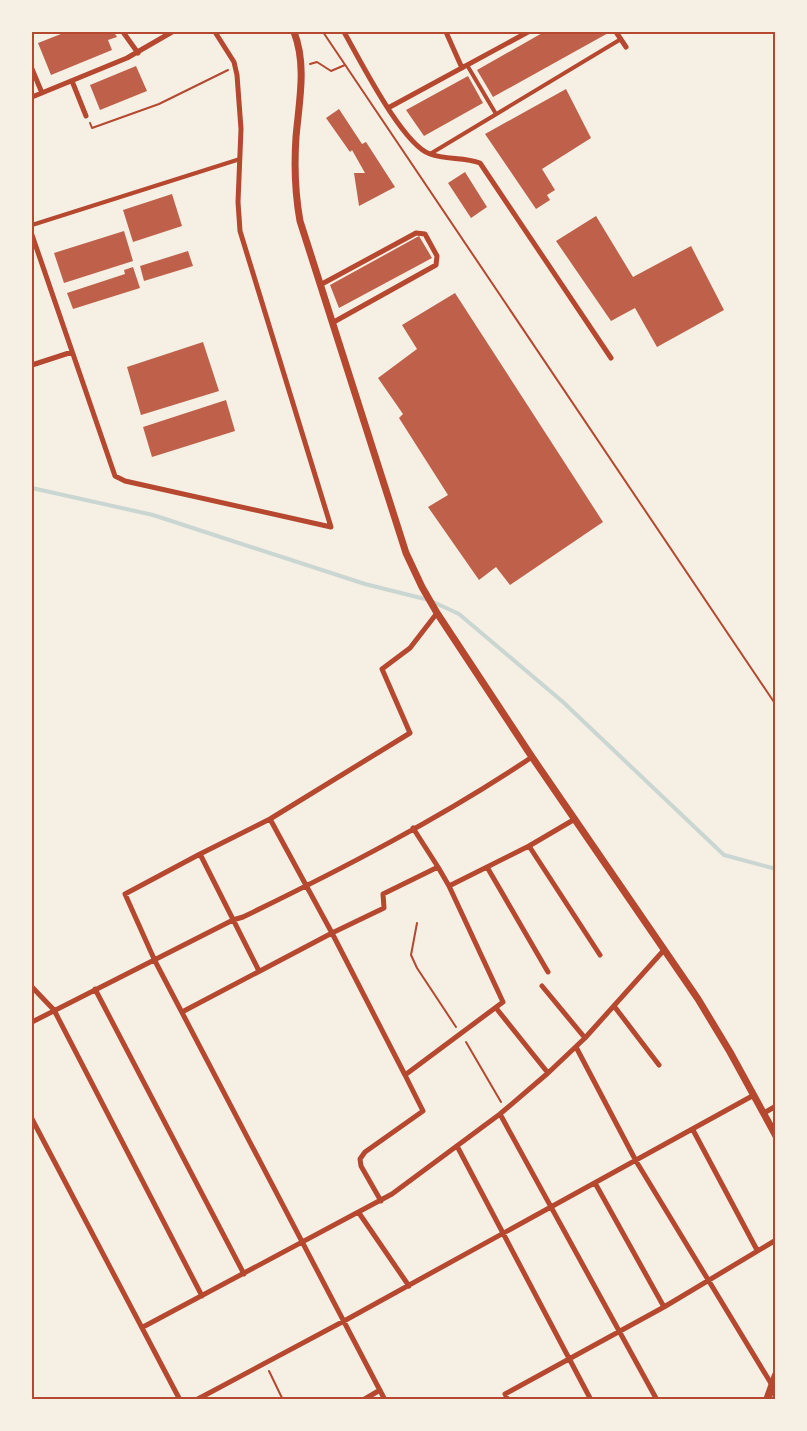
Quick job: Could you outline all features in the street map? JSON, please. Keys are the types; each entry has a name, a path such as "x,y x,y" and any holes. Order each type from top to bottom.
{"main road":[{"path":"294,32 300,47 302,66 296,153 296,188 300,221 405,553 437,613 715,1025 776,1136"},
{"path":"764,1113 776,1126"},
{"path":"767,1400 776,1375"}],"street":[{"path":"123,32 138,53"},
{"path":"32,97 138,53 172,32"},
{"path":"32,235 116,476 125,481 331,527 240,231 238,202 241,129 236,66 215,32"},
{"path":"344,32 388,108 416,147 445,158 480,163 611,358"},
{"path":"446,32 464,66 496,114"},
{"path":"388,108 528,32"},
{"path":"616,32 626,47"},
{"path":"430,154 621,39"},
{"path":"32,69 42,93"},
{"path":"72,81 86,116"},
{"path":"32,225 240,159"},
{"path":"320,285 416,233 425,234 438,256 436,265 332,323"},
{"path":"32,365 72,352"},
{"path":"385,1400 155,961 124,894 270,819 410,733 381,669 410,648 437,613"},
{"path":"32,1022 232,920 243,917 306,886 471,797 532,757"},
{"path":"270,819 332,933 423,1111 365,1152 360,1159 361,1166 381,1201"},
{"path":"449,886 529,846 575,819"},
{"path":"405,1074 503,1002 449,886 412,828"},
{"path":"529,846 600,955"},
{"path":"200,854 259,971"},
{"path":"182,1012 384,908 383,894 438,867"},
{"path":"487,867 548,972"},
{"path":"143,1327 381,1201 506,1110 548,1073 585,1038 664,950"},
{"path":"542,986 585,1038"},
{"path":"32,987 54,1010 201,1296"},
{"path":"95,989 244,1274"},
{"path":"614,1006 659,1065"},
{"path":"496,1008 548,1073"},
{"path":"576,1047 636,1161 772,1385"},
{"path":"196,1400 409,1286 754,1095"},
{"path":"764,1113 776,1106"},
{"path":"500,1114 657,1400"},
{"path":"32,1119 180,1400"},
{"path":"693,1130 758,1250"},
{"path":"457,1146 591,1400"},
{"path":"595,1183 664,1307"},
{"path":"359,1213 409,1286"},
{"path":"506,1397 776,1240"},
{"path":"363,1400 380,1390"}],"path":[{"path":"323,32 776,705"},
{"path":"302,66 317,62 331,71 346,64"},
{"path":"86,116 92,128 159,104 236,66"},
{"path":"417,923 411,955 417,968 461,1034 506,1110"},
{"path":"265,1363 283,1400"}],"building":[{"path":"66,32 114,32 117,37 108,40 112,50 51,75 38,43"},
{"path":"544,32 610,32 493,97 477,70"},
{"path":"136,66 147,91 100,110 90,85"},
{"path":"468,76 483,103 424,136 406,110"},
{"path":"566,89 591,138 542,169 555,190 547,195 550,200 536,209 485,134"},
{"path":"339,109 362,144 366,142 395,187 359,206 354,173 365,173 352,150 350,152 326,118"},
{"path":"465,172 487,207 471,218 448,183"},
{"path":"172,194 182,226 133,242 123,210"},
{"path":"596,216 633,277 691,246 724,310 657,347 635,308 611,321 556,241"},
{"path":"124,231 133,261 64,283 54,253"},
{"path":"419,236 432,258 339,308 330,285"},
{"path":"188,251 193,266 144,281 140,266"},
{"path":"133,267 140,288 73,309 67,293 125,274 124,270"},
{"path":"455,293 603,522 510,585 496,567 479,580 428,507 448,495 399,418 403,414 378,378 417,349 402,325"},
{"path":"203,342 219,391 141,415 127,367"},
{"path":"226,400 235,431 152,457 143,427"}],"waterway":[{"path":"32,488 153,515 365,584 429,600 459,614 563,702 724,855 776,869"}]}
